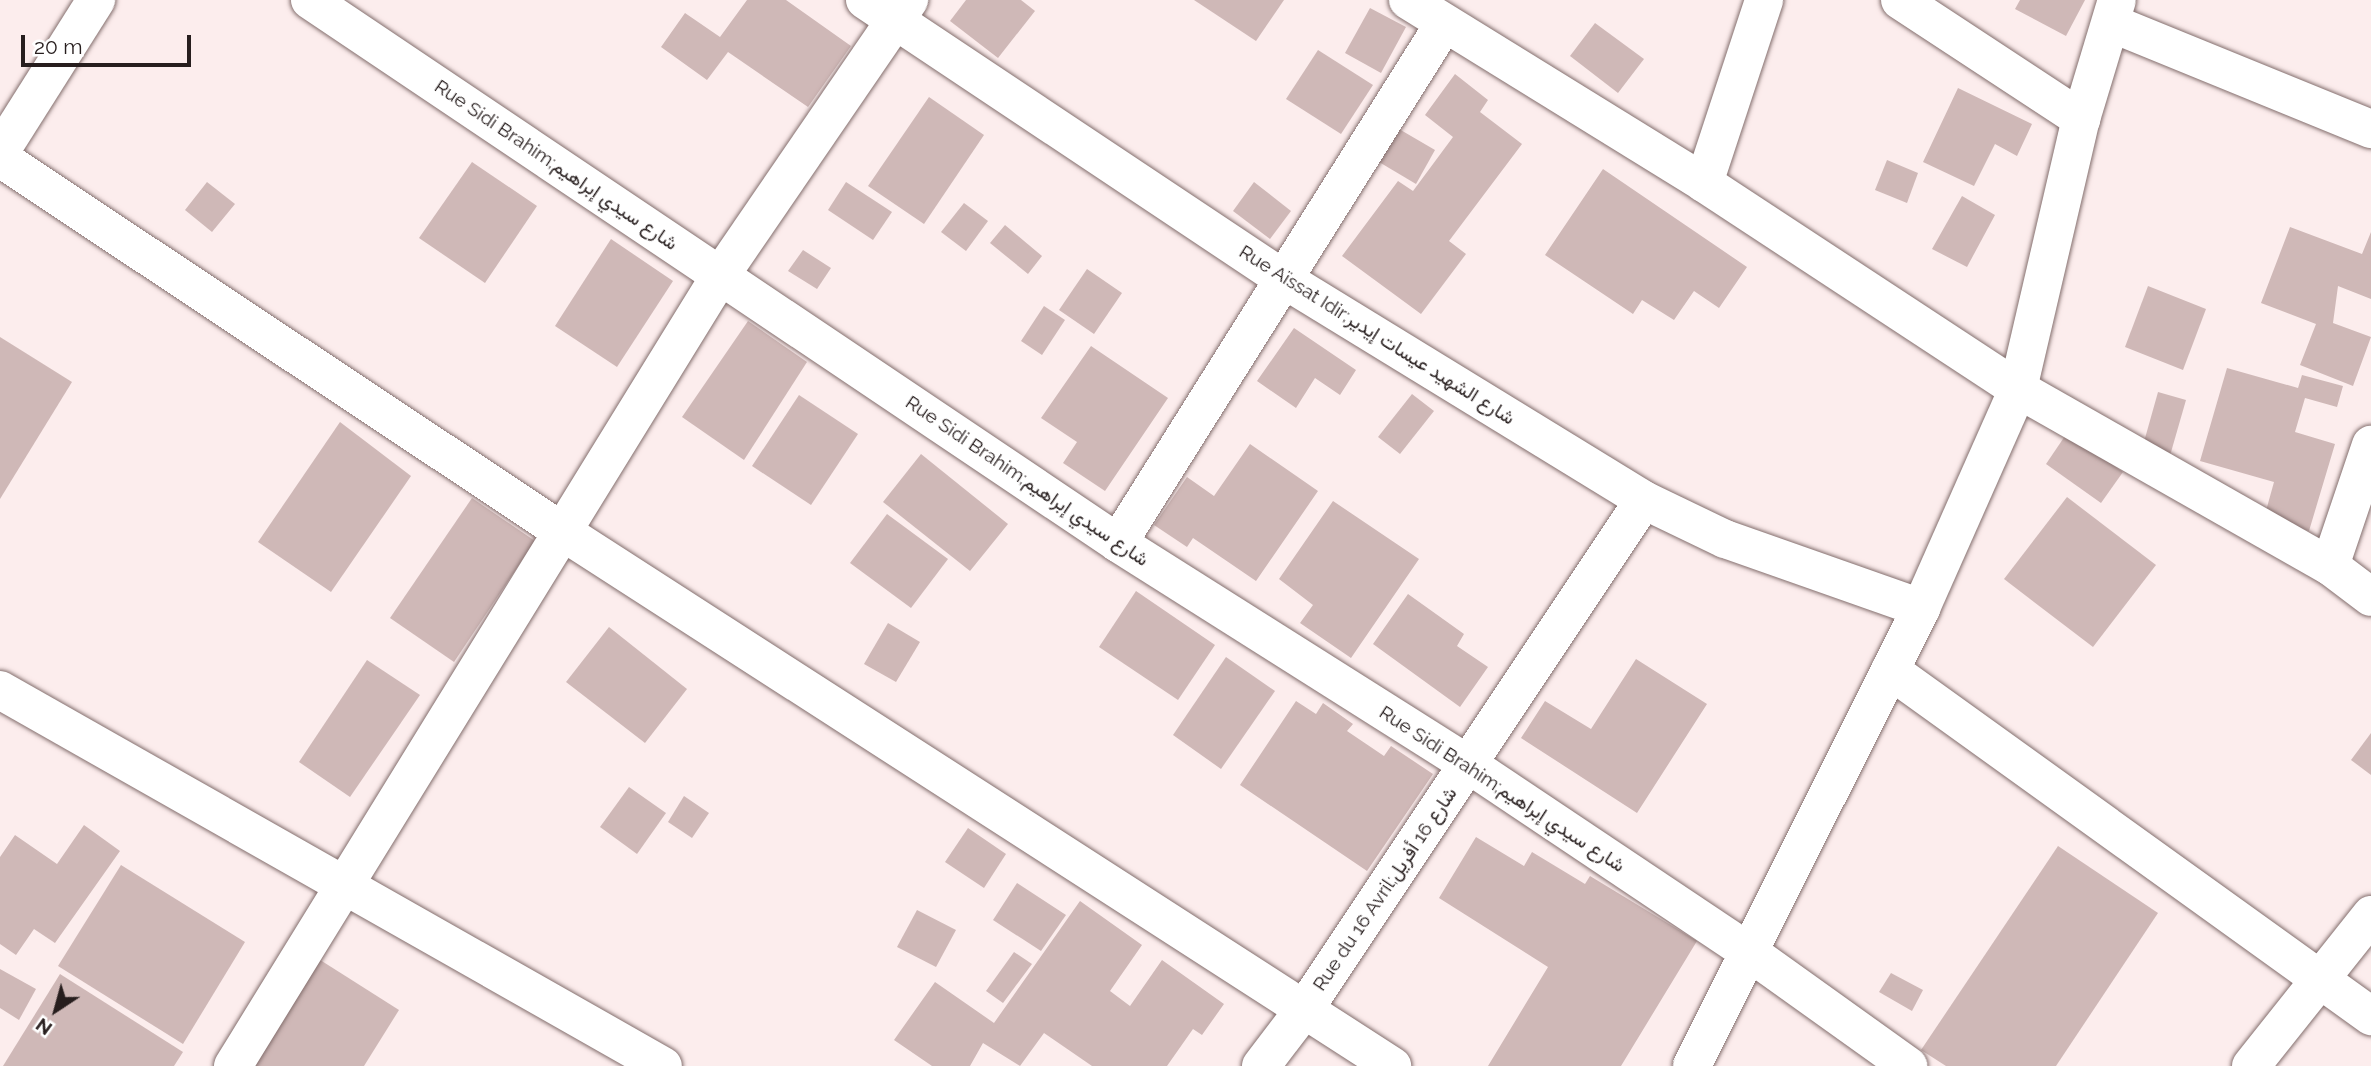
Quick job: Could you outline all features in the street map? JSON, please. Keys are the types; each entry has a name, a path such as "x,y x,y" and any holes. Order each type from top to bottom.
{"street":[{"path":"0,152 96,0"},
{"name":"Rue Sidi Brahim;شارع سيدي إبراهيم","path":"310,0 1118,542 1468,765 1749,952 1908,1066"},
{"path":"1408,0 1704,183 2018,389 2330,566 2371,597"},
{"path":"1704,183 1764,0"},
{"path":"1899,0 2081,119"},
{"path":"233,1066 560,530 890,7"},
{"name":"Rue Aïssat Idir;شارع الشهيد عيسات إيدير","path":"890,7 1285,280 1644,500 1726,539 1921,608"},
{"path":"1692,1066 1921,608 2018,389 2081,119 2114,11 2371,129"},
{"path":"1118,542 1444,24"},
{"path":"0,158 560,530 1306,1007 1392,1066"},
{"path":"2330,566 2371,445"},
{"name":"Rue du 16 Avril;شارع 16 أفريل","path":"1261,1066 1306,1007 1644,500"},
{"path":"1890,670 2371,1016"},
{"path":"0,690 663,1066"},
{"path":"2251,1066 2371,915"}],"building":[{"path":"747,0 786,0 851,46 808,107 728,52 707,80 661,47 685,13 720,37"},
{"path":"966,0 1021,0 1035,11 998,58 950,21"},
{"path":"1194,0 1284,0 1256,41"},
{"path":"2020,0 2085,0 2066,36 2015,9"},
{"path":"1370,8 1406,27 1381,73 1345,53"},
{"path":"1595,23 1644,59 1618,93 1570,56"},
{"path":"1318,50 1373,85 1341,134 1286,99"},
{"path":"1455,74 1488,100 1480,112 1522,144 1449,241 1466,254 1421,314 1342,256 1398,181 1413,191 1453,137 1425,115"},
{"path":"1958,88 2032,124 2017,156 1995,144 1974,186 1923,162"},
{"path":"929,97 984,135 924,224 868,186"},
{"path":"1399,129 1435,150 1416,184 1379,162"},
{"path":"1887,160 1918,173 1907,203 1875,190"},
{"path":"472,162 537,206 485,283 419,238"},
{"path":"1603,169 1747,267 1719,308 1694,291 1674,320 1642,300 1633,314 1545,255"},
{"path":"207,182 235,204 212,232 185,210"},
{"path":"846,182 892,212 873,240 828,210"},
{"path":"1254,182 1291,211 1270,239 1233,211"},
{"path":"1962,196 1995,215 1967,267 1932,249"},
{"path":"964,203 988,221 966,251 941,232"},
{"path":"1005,225 1042,256 1028,274 990,243"},
{"path":"2290,227 2362,254 2371,232 2371,299 2338,286 2333,323 2371,337 2353,386 2300,365 2316,324 2261,303"},
{"path":"611,239 673,281 617,367 555,326"},
{"path":"803,250 831,268 817,289 788,271"},
{"path":"1087,269 1122,293 1094,334 1059,310"},
{"path":"2148,286 2206,309 2183,370 2125,347"},
{"path":"1044,306 1065,320 1042,355 1021,341"},
{"path":"748,321 807,362 744,460 682,417"},
{"path":"1294,328 1356,370 1340,395 1315,378 1296,408 1257,381"},
{"path":"0,337 72,382 0,499"},
{"path":"1091,346 1168,398 1105,491 1063,463 1077,442 1041,418"},
{"path":"2227,368 2298,388 2302,375 2343,386 2337,407 2305,398 2295,432 2335,444 2309,531 2264,518 2274,482 2200,461"},
{"path":"2158,392 2186,400 2167,466 2142,449"},
{"path":"1412,394 1434,411 1400,454 1378,437"},
{"path":"799,395 858,434 811,505 752,466"},
{"path":"340,422 411,476 331,592 258,542"},
{"path":"2067,433 2123,472 2101,503 2046,464"},
{"path":"1250,444 1318,491 1256,581 1193,538 1187,547 1154,525 1187,477 1214,496"},
{"path":"921,454 1008,524 970,571 883,502"},
{"path":"2067,497 2156,565 2093,647 2004,579"},
{"path":"472,498 535,541 454,662 390,618"},
{"path":"1333,501 1419,559 1351,658 1300,623 1313,605 1279,579"},
{"path":"887,514 948,559 911,608 850,563"},
{"path":"1136,591 1215,645 1178,700 1099,647"},
{"path":"1408,594 1464,634 1457,646 1488,667 1460,707 1373,644"},
{"path":"888,623 920,642 896,682 864,664"},
{"path":"609,627 687,689 645,743 566,682"},
{"path":"1226,657 1275,691 1221,769 1173,735"},
{"path":"1636,659 1707,704 1637,813 1521,738 1545,701 1591,729"},
{"path":"367,660 420,695 350,797 299,762"},
{"path":"1296,701 1316,714 1323,703 1353,724 1347,731 1384,756 1391,746 1433,774 1367,871 1240,785"},
{"path":"2371,733 2371,775 2351,760"},
{"path":"629,787 666,813 637,854 600,827"},
{"path":"684,796 709,813 692,838 668,822"},
{"path":"84,825 120,851 55,943 34,929 16,955 0,944 0,857 15,835 57,864"},
{"path":"968,828 1006,854 984,888 945,862"},
{"path":"1476,837 1524,866 1532,852 1585,884 1590,876 1697,941 1621,1066 1488,1066 1548,967 1439,898"},
{"path":"2058,846 2158,913 2056,1066 1946,1066 1921,1050"},
{"path":"121,865 245,942 183,1044 58,966"},
{"path":"1017,883 1066,915 1041,951 993,920"},
{"path":"1080,901 1142,945 1110,991 1130,1006 1162,960 1224,1004 1202,1035 1193,1029 1167,1066 1092,1066 1044,1033 1020,1066 983,1043 970,1066 932,1066 894,1040 935,982 994,1023"},
{"path":"917,910 956,930 936,967 897,947"},
{"path":"306,951 399,1010 364,1066 232,1066"},
{"path":"1014,952 1032,964 1003,1003 986,991"},
{"path":"0,969 36,989 19,1020 0,1008"},
{"path":"1891,973 1923,990 1912,1011 1879,992"},
{"path":"60,974 183,1052 174,1066 3,1066"}]}
